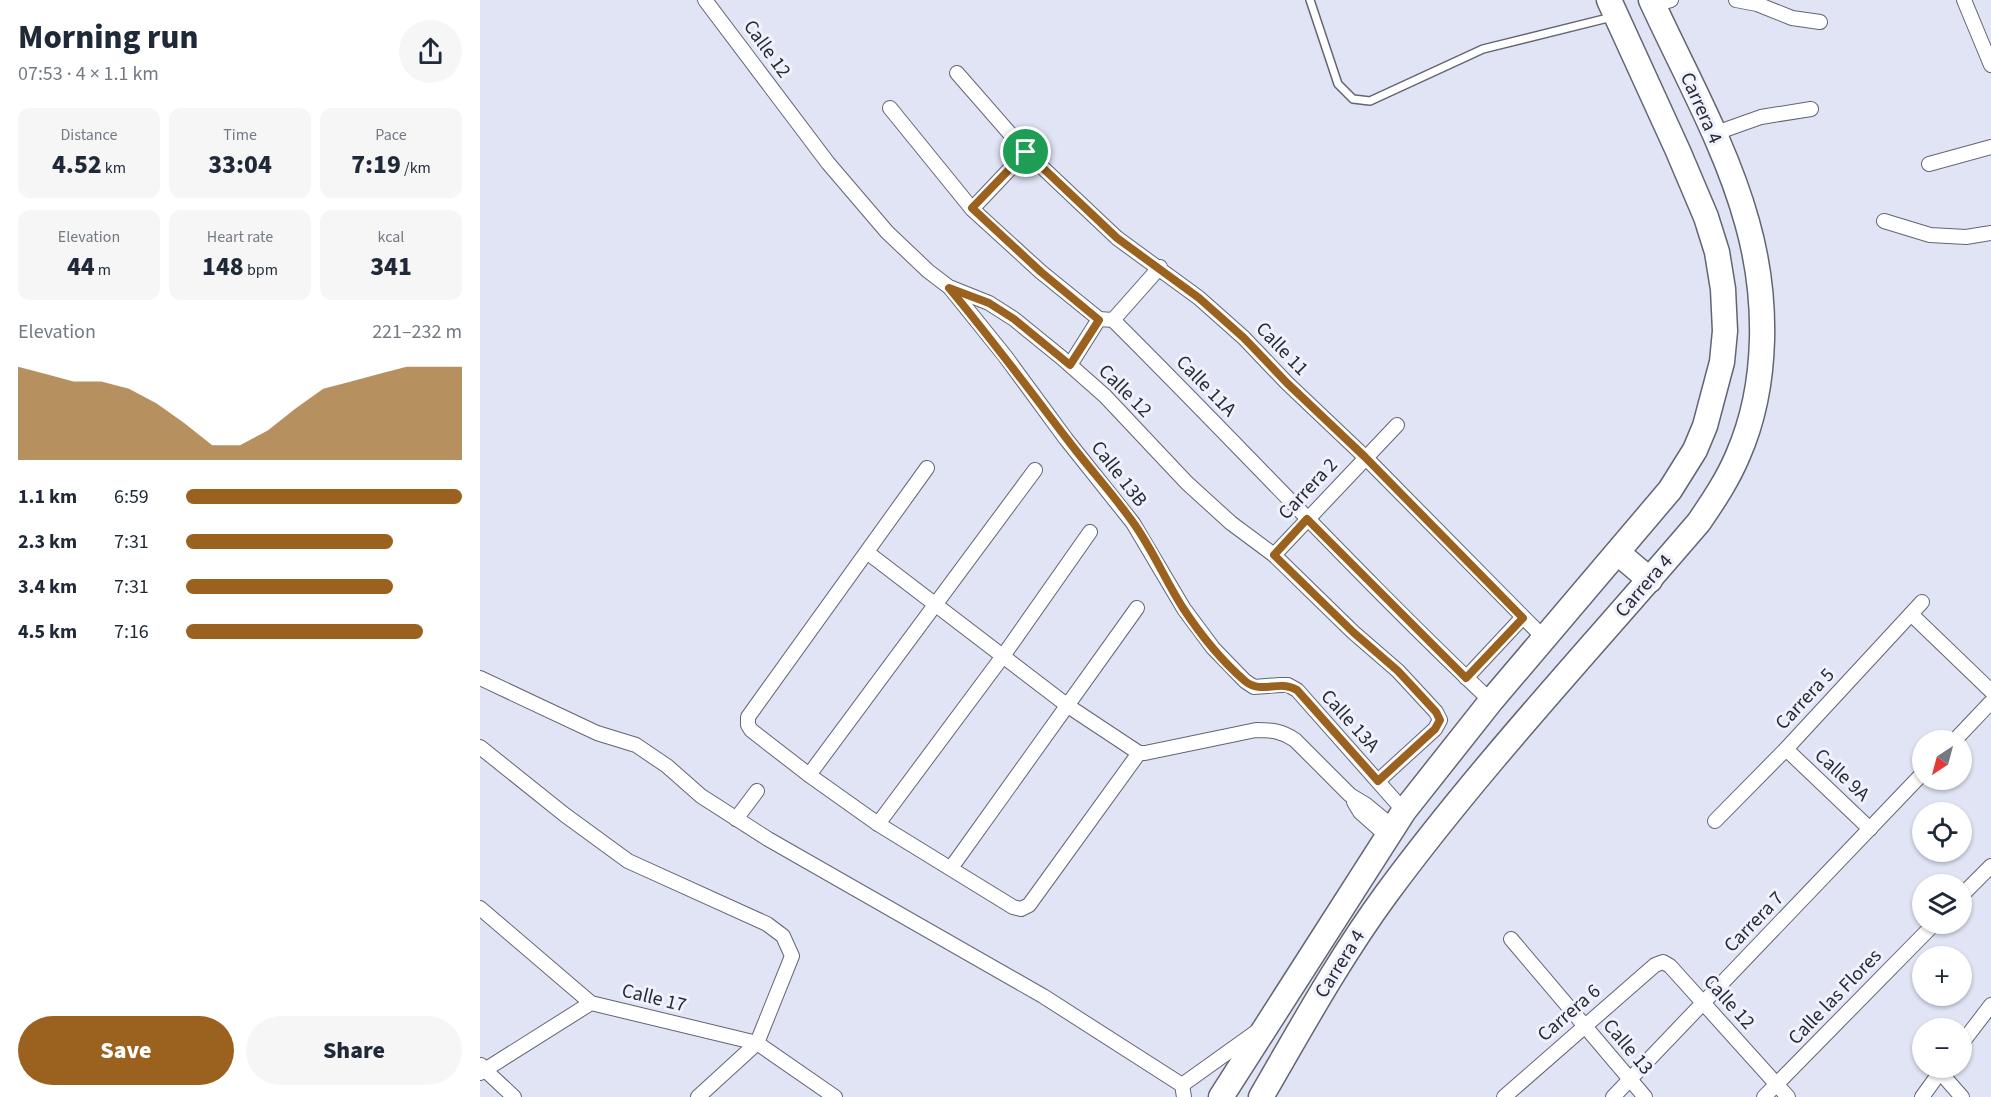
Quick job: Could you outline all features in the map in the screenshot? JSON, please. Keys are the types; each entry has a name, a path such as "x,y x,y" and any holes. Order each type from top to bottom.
{"highway":[{"name":"Carrera 4","path":"1261,1097 1337,968 1388,892 1521,728 1699,522 1724,485 1749,425 1757,390 1762,322 1755,255 1748,223 1736,188 1659,2"},
{"name":"Carrera 4","path":"1221,1097 1395,825 1491,701 1618,553 1676,481 1695,450 1706,426 1722,362 1725,330 1723,290 1717,252 1706,217 1612,8"},
{"path":"1618,553 1650,580"}],"street":[{"name":"Calle 12","path":"705,0 828,163 887,232 949,288 989,303 1014,319 1070,365 1105,396 1187,483 1231,523 1274,555 1353,632 1398,671 1436,712 1440,720 1435,729 1378,781"},
{"path":"1737,0 1757,4 1792,18 1820,21"},
{"path":"1964,0 1991,65"},
{"name":"Calle 11","path":"957,72 1026,152 1117,238 1160,267 1244,338 1545,639"},
{"name":"Calle 11A","path":"890,108 972,208 1041,272 1106,320 1195,402 1307,519 1491,701"},
{"path":"1713,134 1761,117 1811,109"},
{"path":"1929,164 1991,147"},
{"path":"972,208 1026,152"},
{"path":"1884,221 1930,235 1966,237 1991,233"},
{"path":"1070,365 1106,320 1160,267"},
{"name":"Calle 13B","path":"949,288 1005,356 1066,439 1133,523 1184,609 1213,648 1245,681 1254,687"},
{"name":"Carrera 2","path":"1274,555 1397,425"},
{"path":"927,468 748,717 751,730 878,824 1013,907 1021,909 1029,905 1139,753"},
{"path":"809,775 1035,470"},
{"path":"878,824 1003,656 1090,532"},
{"path":"868,553 1068,706 1139,753 1256,730 1274,730 1295,740 1350,795 1395,825"},
{"name":"Carrera 5","path":"1715,821 1786,749 1922,602"},
{"path":"951,868 1137,608"},
{"path":"1911,614 1991,691"},
{"path":"1466,678 1523,618"},
{"path":"480,678 597,733 636,745 667,766 701,796 736,819 1043,996 1183,1091 1267,1025"},
{"name":"Calle 13A","path":"1254,687 1288,685 1297,690 1378,781 1395,825"},
{"path":"1965,730 1990,706"},
{"path":"480,747 565,815 628,861 767,924 783,936 792,956 757,1043 698,1097"},
{"name":"Calle 9A","path":"1786,749 1870,829"},
{"name":"Carrera 7","path":"1613,1097 1912,785"},
{"path":"736,819 757,791"},
{"path":"1972,886 1991,866"},
{"name":"Calle 17","path":"480,908 591,1003 757,1043 835,1097"},
{"name":"Calle las Flores","path":"1764,1097 1924,934"},
{"name":"Calle 13","path":"1511,939 1645,1097"},
{"name":"Calle 12","path":"1663,962 1670,966 1788,1097"},
{"name":"Carrera 6","path":"1504,1097 1585,1024 1655,965 1663,962"},
{"path":"514,1097 482,1069 591,1003"},
{"path":"1972,1030 1991,1005"},
{"path":"1922,1097 1936,1078"},
{"path":"1948,1078 1962,1097"}],"lane":[{"path":"1310,0 1338,84 1353,99 1370,101 1483,49 1594,23 1612,8"}],"route":[{"path":"1026,152 1117,238 1160,267 1244,338 1523,618 1466,678 1307,519 1274,555 1353,632 1398,671 1436,712 1440,720 1435,729 1378,781 1297,690 1288,685 1254,687 1245,681 1213,648 1184,609 1133,523 1066,439 1005,356 949,288 989,303 1014,319 1070,365 1099,320 1041,272 972,208 1026,152"}]}
